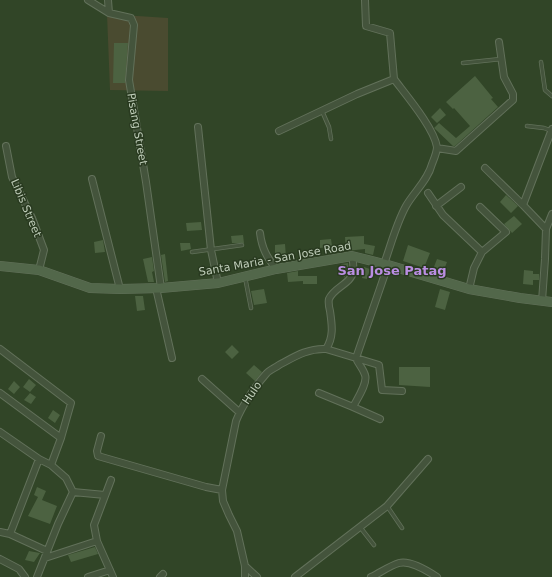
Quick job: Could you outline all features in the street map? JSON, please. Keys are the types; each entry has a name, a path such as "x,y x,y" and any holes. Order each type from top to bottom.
{"main road":[{"name":"Santa Maria - San Jose Road","path":"1,268 39,270 90,288 158,288 218,283 276,269 352,256 386,264 469,290 552,302"}],"street":[{"name":"Pisang Street","path":"88,0 109,12 131,18 134,25 129,80 146,182 158,288"},
{"path":"108,0 109,12"},
{"path":"353,406 366,382 366,376 356,358 386,264 405,208 431,168 437,148 434,138 426,124 394,79 390,33 366,26 365,0"},
{"path":"437,148 456,151 513,100 513,94 504,77 499,42"},
{"path":"279,131 357,94 394,79"},
{"path":"198,127 211,250 218,283"},
{"path":"523,205 552,130"},
{"name":"Libis Street","path":"6,146 12,177 32,218 44,250 39,270"},
{"path":"485,168 546,229"},
{"path":"92,179 120,289"},
{"path":"436,206 461,187"},
{"path":"428,193 443,215 482,252"},
{"path":"469,290 474,268 482,252 506,232 480,207"},
{"path":"542,301 546,229 552,214"},
{"path":"260,233 262,246 266,255 276,269"},
{"path":"545,259 552,253"},
{"path":"326,350 332,334 328,303 335,290 350,279 354,270 352,256"},
{"path":"158,288 172,358"},
{"path":"0,349 71,403 61,438 51,465"},
{"name":"Hulo","path":"245,577 245,566 238,530 226,508 222,490 239,412 254,388 267,372 303,352 319,349 378,365 382,390 402,391"},
{"path":"202,379 239,412"},
{"path":"0,393 61,438"},
{"path":"319,393 353,406 380,419"},
{"path":"0,432 39,459 51,465 66,478 73,492 37,577"},
{"path":"101,436 97,451 98,456 199,485 222,490"},
{"path":"10,534 39,459"},
{"path":"295,577 387,506 428,459"},
{"path":"111,480 94,525 97,541 113,577"},
{"path":"73,492 105,495"},
{"path":"0,532 10,534 46,555 97,541"},
{"path":"0,559 19,569 25,577"},
{"path":"372,577 401,562 407,562 428,570 436,577"},
{"path":"245,566 256,577"},
{"path":"88,577 110,570"}],"lane":[{"path":"463,63 501,59"},
{"path":"541,62 545,90 552,96"},
{"path":"322,111 329,127 331,139"},
{"path":"527,126 552,130"},
{"path":"192,252 242,246"},
{"path":"245,277 251,308"},
{"path":"387,506 402,528"},
{"path":"360,527 374,545"}],"green space":[{"path":"107,14 168,18 168,91 110,90"}],"building":[{"path":"114,43 128,43 125,83 113,83"},
{"path":"475,76 493,98 491,99 498,107 455,146 453,146 434,128 439,123 456,138 470,126 454,108 453,109 446,102"},
{"path":"440,108 446,115 437,123 431,117"},
{"path":"506,195 518,206 511,213 500,202"},
{"path":"514,216 522,224 512,233 504,224"},
{"path":"201,222 202,230 187,231 186,223"},
{"path":"243,235 244,243 232,243 231,236"},
{"path":"364,236 364,244 375,246 373,255 365,253 365,249 346,251 345,237"},
{"path":"331,239 332,246 320,248 320,240"},
{"path":"103,240 105,252 95,253 94,242"},
{"path":"180,243 190,243 191,249 181,251"},
{"path":"285,244 286,257 292,256 293,260 277,262 275,260 275,245"},
{"path":"408,245 430,253 424,268 403,261"},
{"path":"165,254 168,281 165,282 161,255"},
{"path":"152,257 154,282 148,282 143,259"},
{"path":"437,259 447,262 442,275 432,272"},
{"path":"348,263 349,271 344,278 341,264"},
{"path":"364,267 370,269 367,279 362,278"},
{"path":"524,270 533,271 533,274 539,274 539,280 533,280 533,285 523,284"},
{"path":"298,271 298,276 317,276 317,284 303,284 303,281 288,282 287,273"},
{"path":"264,289 267,303 254,305 251,291"},
{"path":"440,289 450,292 445,310 435,307"},
{"path":"135,296 143,296 145,310 137,311"},
{"path":"232,345 239,352 232,359 225,352"},
{"path":"254,365 262,372 255,381 246,373"},
{"path":"399,367 430,367 430,387 399,385"},
{"path":"29,379 36,385 30,392 23,387"},
{"path":"14,381 20,387 14,394 8,389"},
{"path":"30,393 36,397 31,404 24,400"},
{"path":"53,410 60,415 55,423 48,418"},
{"path":"37,487 46,491 42,500 57,506 50,524 28,516 38,497 34,495"},
{"path":"95,547 98,554 71,562 68,555"},
{"path":"29,551 40,553 34,562 25,560"}],"district":[{"name":"San Jose Patag","path":"392,270"}]}
